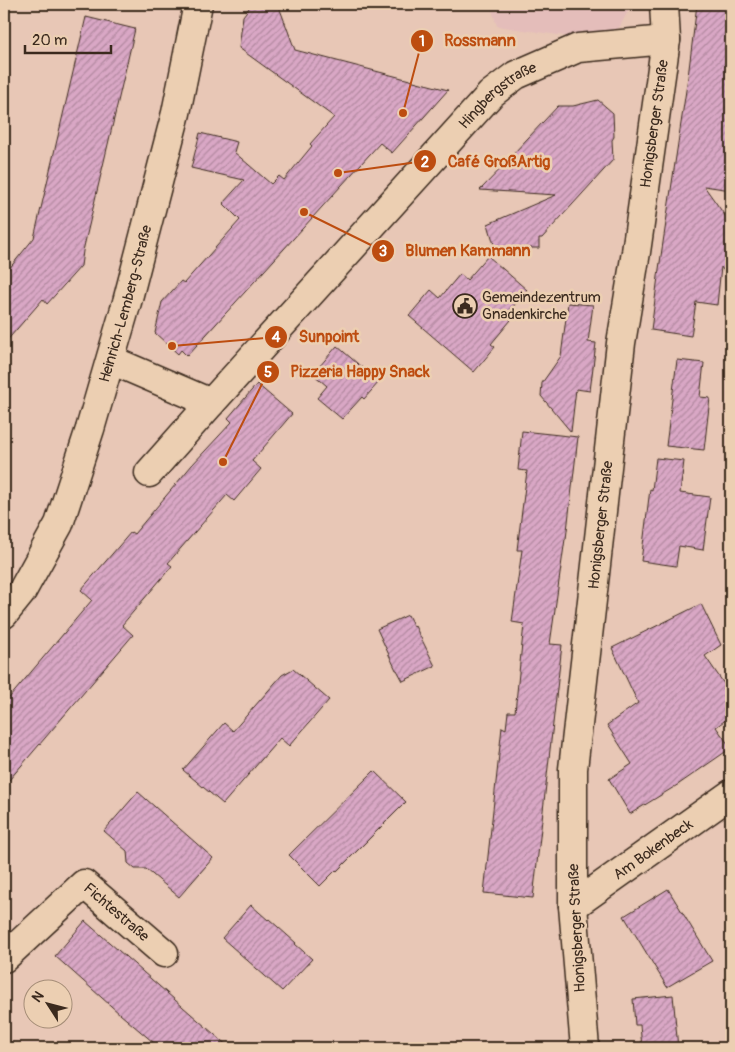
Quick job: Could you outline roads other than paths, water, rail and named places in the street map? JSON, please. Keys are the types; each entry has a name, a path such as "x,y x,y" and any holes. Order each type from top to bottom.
{"street":[{"name":"Heinrich-Lemberg-Straße","path":"13,587 59,524 90,429 111,360 176,113 198,4"},
{"name":"Honigsberger Straße","path":"585,1048 574,906 573,769 621,343 666,40 664,4"},
{"name":"Hingbergstraße","path":"149,473 491,94 516,75 578,48 666,40"},
{"path":"111,360 211,403"},
{"path":"4,614 13,587"},
{"name":"Am Bokenbeck","path":"574,906 731,794"},
{"name":"Fichtestraße","path":"4,958 84,884 164,953"}],"place":[{"name":"Rossmann","path":"403,113"},
{"name":"Café GroßArtig","path":"338,173"},
{"name":"Blumen Kammann","path":"304,212"},
{"name":"Gemeindezentrum Gnadenkirche","path":"465,306"},
{"name":"Sunpoint","path":"172,346"},
{"name":"Pizzeria Happy Snack","path":"223,462"}]}
